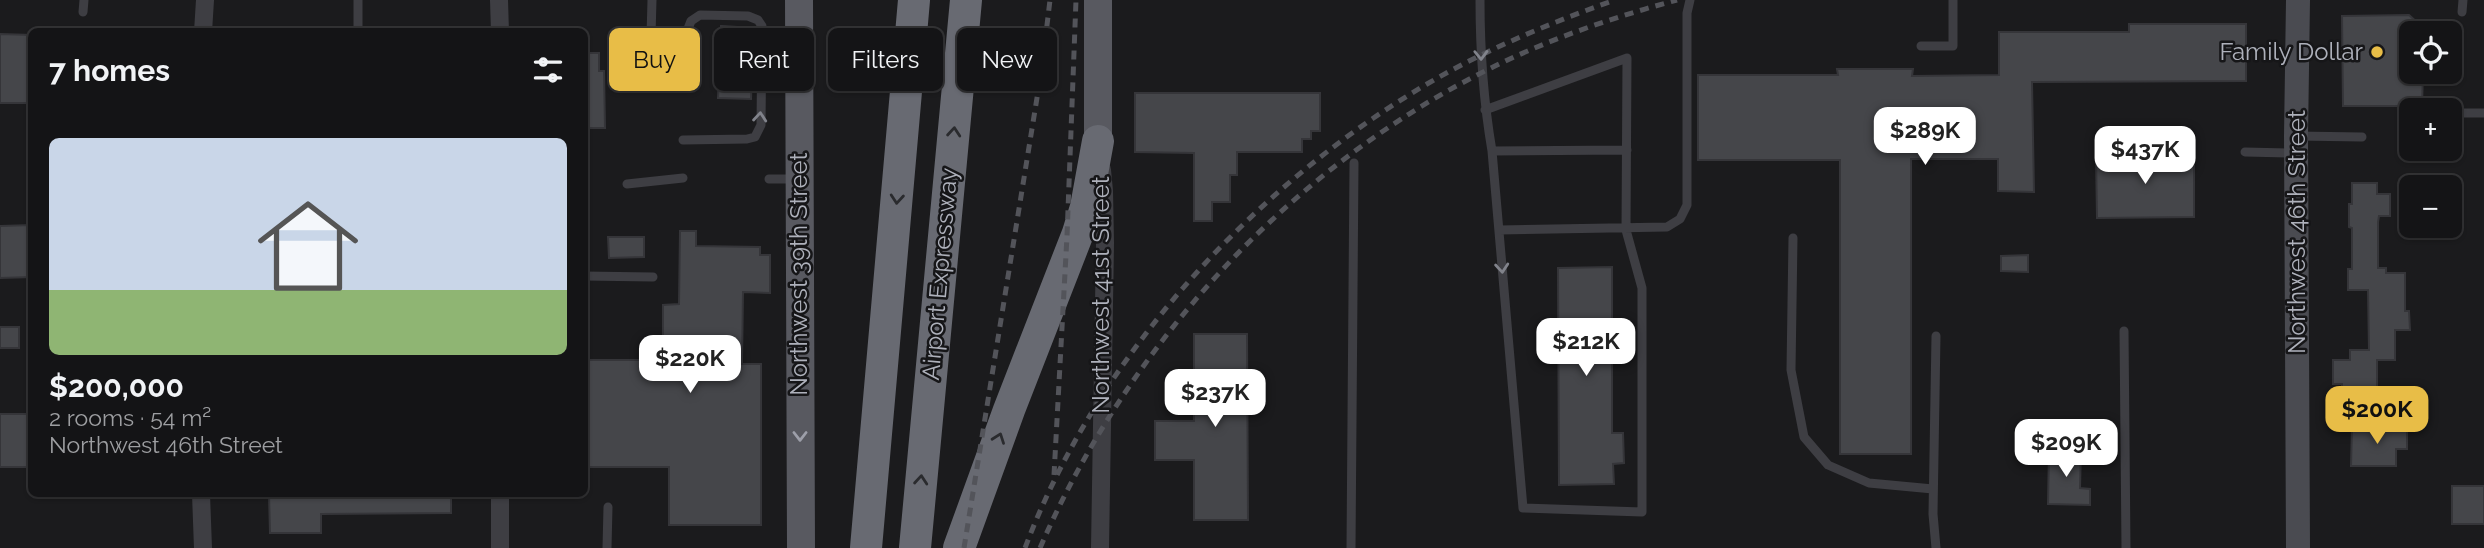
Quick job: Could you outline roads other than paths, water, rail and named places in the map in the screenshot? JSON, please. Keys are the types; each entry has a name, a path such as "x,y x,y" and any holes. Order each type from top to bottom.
{"highway":[{"name":"Airport Expressway","path":"866,548 914,0"},
{"name":"Airport Expressway","path":"915,548 966,0"},
{"path":"959,548 1087,207 1098,141"}],"main road":[{"name":"Northwest 39th Street","path":"799,0 799,178 795,328 801,548"},
{"name":"Northwest 41st Street","path":"1098,0 1098,141"}],"street":[{"path":"203,28 205,0"},
{"path":"499,0 500,28"},
{"name":"Northwest 46th Street","path":"2298,0 2298,548"},
{"name":"Northwest 41st Street","path":"1098,141 1104,191 1105,243 1100,548"},
{"path":"201,497 202,548"},
{"path":"500,497 500,548"}],"lane":[{"path":"83,12 84,0"},
{"path":"358,0 358,28"},
{"path":"651,28 652,0"},
{"path":"1480,0 1481,77 1485,110 1492,151 1523,509 1642,512 1642,288 1626,230 1627,58 1485,110"},
{"path":"1499,230 1626,230 1667,227 1680,219 1687,205 1687,13 1690,0"},
{"path":"1921,46 1953,46 1953,0"},
{"path":"2462,12 2463,0"},
{"path":"683,140 747,139 755,137 761,125 762,26 758,20 748,16 700,15 691,21 688,28"},
{"path":"2462,113 2484,113"},
{"path":"2245,152 2362,137"},
{"path":"1492,151 1627,150"},
{"path":"1350,548 1354,163"},
{"path":"627,184 683,178"},
{"path":"769,179 799,178"},
{"path":"1793,238 1791,370 1804,437 1828,465 1868,483 1933,489"},
{"path":"588,276 653,277"},
{"path":"2124,331 2126,548"},
{"path":"1936,336 1933,489 1936,548"},
{"path":"607,548 608,507"}],"railway":[{"path":"964,548 1042,67 1050,0"},
{"path":"1054,475 1076,0"},
{"path":"1025,548 1056,477 1094,409 1138,344 1187,283 1242,226 1300,173 1362,126 1427,84 1519,38 1615,0"},
{"path":"1040,548 1077,473 1120,400 1169,332 1224,268 1284,209 1350,155 1419,108 1493,67 1584,29 1677,0"}],"place":[{"name":"Family Dollar","path":"2377,52"}]}
